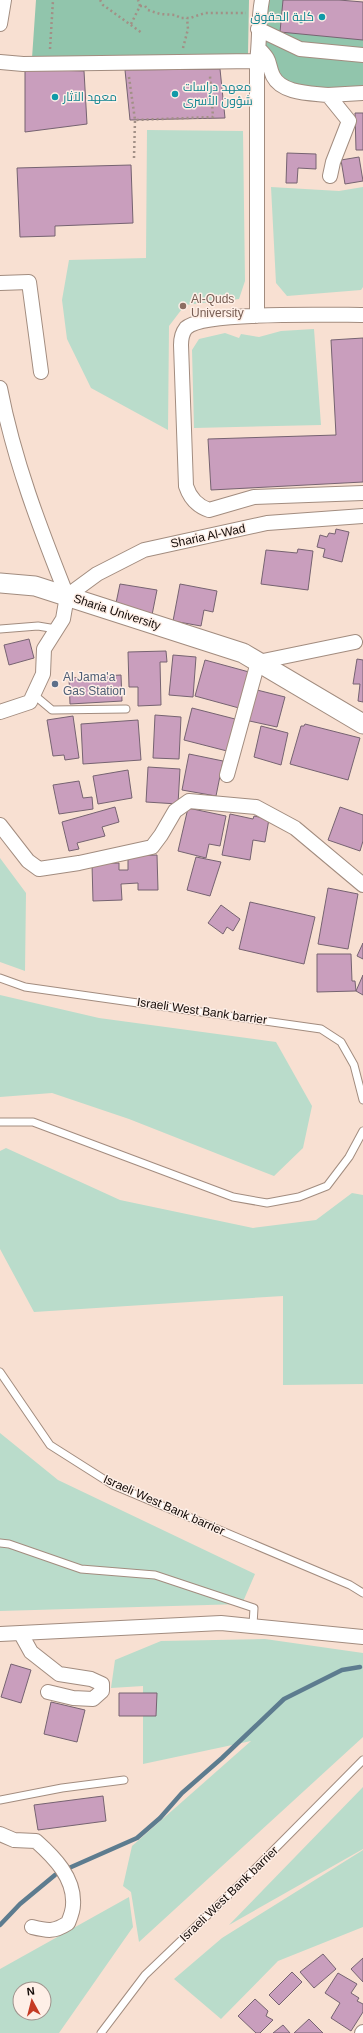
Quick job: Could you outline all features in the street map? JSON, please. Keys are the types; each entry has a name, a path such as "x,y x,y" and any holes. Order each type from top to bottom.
{"main road":[{"path":"0,583 35,586 67,596"},
{"path":"0,594 67,596"},
{"name":"Sharia University","path":"67,596 243,653 363,724"}],"street":[{"path":"0,24 4,0"},
{"path":"257,316 258,29 261,6"},
{"path":"258,29 300,49 363,55"},
{"path":"0,62 49,64 209,62 258,55 269,59 274,77 287,88 328,95 363,93"},
{"path":"328,95 349,121 333,162 330,176"},
{"path":"0,283 30,282 40,372"},
{"path":"363,315 257,316 201,321 187,328 182,336 181,345 186,486 190,497 202,508 209,510 254,497 363,493"},
{"name":"Sharia University","path":"0,388 10,438 37,522 67,596"},
{"name":"Sharia Al-Wad","path":"67,596 97,574 144,550 267,523 363,516"},
{"path":"0,712 30,702 43,674 44,649 63,619 67,596"},
{"path":"227,775 258,662 355,642"},
{"path":"0,825 28,861 39,869 79,863 152,847 176,811 189,801 256,807 295,828 363,885"},
{"path":"0,1634 220,1623 253,1625 363,1637"},
{"path":"21,1634 31,1652 59,1674 91,1679 102,1684 102,1691 93,1699 73,1698 48,1692"},
{"path":"0,1834 14,1840 36,1841 58,1864 71,1886 73,1906 68,1923 57,1930 45,1930 32,1927"}],"lane":[{"path":"0,629 38,626 56,629"},
{"path":"33,694 52,710 126,709"},
{"name":"Israeli West Bank barrier","path":"0,978 25,987 321,1029 341,1042 354,1066 363,1100"},
{"path":"0,1122 33,1122 233,1197 267,1203 299,1197 327,1186 348,1157 363,1131"},
{"name":"Israeli West Bank barrier","path":"0,1372 50,1445 113,1485 350,1585 363,1593"},
{"path":"0,1543 8,1544 81,1569 155,1575 254,1608 253,1625"},
{"name":"Israeli West Bank barrier","path":"101,2033 145,1974 239,1885 363,1760"},
{"path":"0,1800 62,1788 124,1780"}],"path":[{"path":"49,64 53,0"},
{"path":"100,0 103,5 142,33"},
{"path":"130,24 140,6 138,0"},
{"path":"140,6 145,6 148,10 160,14 187,18 205,13 261,6"},
{"path":"183,62 184,41 188,29 187,18"},
{"path":"128,62 135,120 134,158"},
{"path":"135,120 213,117 209,62"}],"green space":[{"path":"36,0 249,0 248,54 32,58"},
{"path":"265,0 285,0 363,30 363,52 301,46 262,28"},
{"path":"261,33 363,59 363,90 339,98 288,85 262,48"},
{"path":"147,130 243,131 245,281 239,299 185,305 169,326 168,430 91,388 67,339 62,300 69,260 146,258"},
{"path":"271,187 339,191 363,187 363,287 361,290 287,296 276,283"},
{"path":"314,329 321,425 194,428 192,350 199,339 225,333 239,338 241,334 259,337 281,331"},
{"path":"0,858 26,893 25,971 0,962"},
{"path":"0,995 99,1018 276,1042 312,1106 303,1148 274,1176 129,1119 52,1093 0,1097"},
{"path":"6,1148 120,1200 253,1228 316,1220 352,1193 363,1195 363,1384 283,1385 283,1296 34,1312 0,1249 0,1151"},
{"path":"0,1433 58,1480 255,1574 242,1604 0,1611"},
{"path":"265,1639 363,1653 363,1737 139,1942 131,1892 123,1886 132,1846 251,1741 143,1764 143,1686 111,1688 115,1660 161,1641"},
{"path":"363,1787 363,1849 229,1925"},
{"path":"363,1850 363,1927 278,1961 221,2019 174,1979 222,1938"},
{"path":"129,1897 133,1927 59,2033 0,2033 0,1969"}],"building":[{"name":"كلية الحقوق","path":"283,0 339,0 363,2 363,40 280,32"},
{"name":"معهد الآثار","path":"25,69 84,71 87,124 25,132"},
{"name":"معهد دراسات شؤون الأسرى","path":"220,69 225,118 130,120 125,70"},
{"path":"355,113 363,113 363,150 356,150"},
{"path":"287,153 316,154 316,169 298,168 297,183 286,183"},
{"path":"359,157 363,181 345,184 341,160"},
{"path":"131,165 133,223 55,226 55,236 20,237 17,168"},
{"path":"363,338 363,482 211,490 208,439 336,435 331,340"},
{"path":"336,529 349,532 342,562 323,557 325,549 317,547 320,535 327,537 329,533 335,534"},
{"path":"298,549 313,551 308,590 261,584 266,550 297,553"},
{"path":"120,584 157,590 152,615 115,608"},
{"path":"180,584 217,591 213,612 204,610 201,626 173,621"},
{"path":"29,639 34,658 9,665 4,645"},
{"path":"166,651 167,662 160,662 161,705 138,706 138,687 129,687 128,652"},
{"path":"173,655 196,657 193,697 169,695"},
{"path":"357,659 363,660 363,702 358,701 360,684 353,684"},
{"path":"205,660 249,672 239,708 195,696"},
{"path":"121,675 122,701 70,704 69,678"},
{"path":"253,689 285,697 277,727 245,720"},
{"path":"192,708 235,719 227,751 184,740"},
{"path":"155,715 181,717 179,759 153,758"},
{"path":"73,716 79,758 65,760 64,755 53,756 47,720"},
{"path":"138,720 141,760 83,764 81,724"},
{"path":"305,724 360,738 348,780 290,764 301,726 304,726"},
{"path":"261,726 288,733 281,765 254,757"},
{"path":"189,754 223,761 216,796 182,790"},
{"path":"148,767 180,769 178,804 146,802"},
{"path":"128,770 132,798 98,804 93,776"},
{"path":"79,781 83,798 92,797 93,809 59,814 53,785"},
{"path":"115,807 119,822 102,827 105,836 77,843 79,849 69,851 62,822"},
{"path":"340,807 363,815 363,841 360,851 328,840"},
{"path":"188,808 226,816 220,846 209,844 206,858 178,851"},
{"path":"230,814 253,819 254,816 269,819 265,842 253,840 250,860 222,855"},
{"path":"157,855 158,890 138,890 138,883 121,884 122,900 93,901 92,864 119,863 119,870 128,870 128,856"},
{"path":"196,857 221,862 210,896 187,890"},
{"path":"328,888 358,894 348,949 318,944"},
{"path":"250,902 315,917 304,964 239,949"},
{"path":"221,905 240,919 233,931 227,927 223,934 208,923"},
{"path":"363,943 363,959 357,956"},
{"path":"317,954 351,954 352,981 355,981 356,991 317,992"},
{"path":"363,975 363,995 356,991"},
{"path":"11,1664 31,1670 21,1703 1,1697"},
{"path":"119,1693 157,1693 156,1716 119,1716"},
{"path":"51,1702 85,1710 77,1742 44,1734"},
{"path":"103,1796 106,1821 38,1830 34,1805"},
{"path":"323,1954 336,1969 314,1988 300,1972"},
{"path":"363,1958 363,1982 351,1969"},
{"path":"292,1972 302,1982 279,2005 269,1995"},
{"path":"338,1973 357,1984 351,1993 359,1998 357,2001 363,2004 363,2012 351,2031 331,2018 340,2003 325,1993"},
{"path":"255,1999 268,2011 266,2016 273,2020 260,2033 256,2033 238,2016"},
{"path":"309,2019 323,2033 294,2033"},
{"path":"283,2025 290,2033 273,2033"}],"waterway":[{"path":"69,1868 137,1838 160,1818 182,1793 222,1758 284,1699 342,1670 360,1667"},
{"path":"0,1925 20,1904 55,1875"}],"place":[{"name":"كلية الحقوق","path":"322,17"},
{"name":"معهد دراسات شؤون الأسرى","path":"175,94"},
{"name":"معهد الآثار","path":"55,97"},
{"name":"Al-Quds University","path":"183,306"},
{"name":"Al Jama'a Gas Station","path":"55,684"}]}
